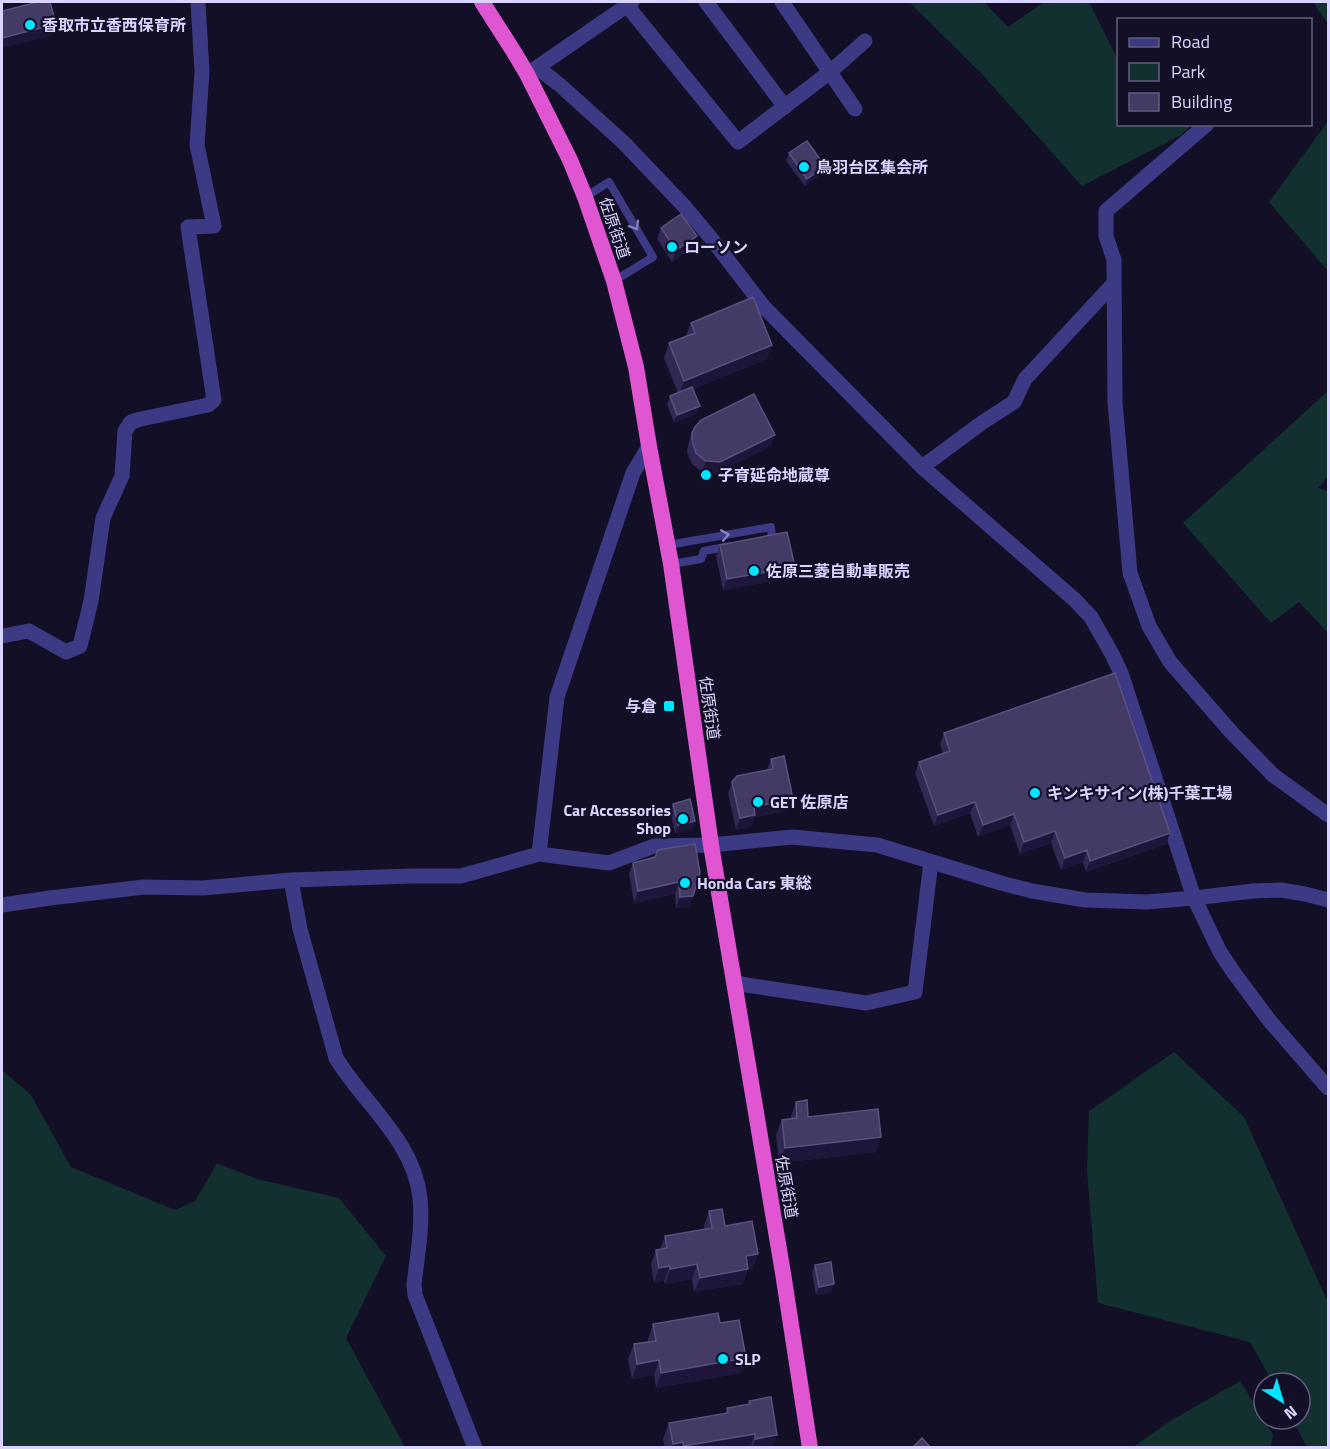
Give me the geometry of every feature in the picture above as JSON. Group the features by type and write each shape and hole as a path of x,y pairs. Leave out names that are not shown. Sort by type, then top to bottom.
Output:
{"highway":[{"name":"佐原街道","path":"482,2 514,52 532,71 570,160 614,281 636,367 668,545 711,845 810,1448"}],"street":[{"path":"2,636 29,631 66,652 80,646 91,601 103,518 122,476 125,431 131,422 141,418 208,405 213,400 188,227 214,226 197,146 202,72 198,2"},
{"path":"706,2 785,107"},
{"path":"782,2 855,109"},
{"path":"865,41 830,72 738,142 628,3 532,71 561,86 623,142 692,215 764,307 922,467 1075,600 1091,617 1121,673 1194,898 1220,952 1269,1020 1329,1088"},
{"path":"1205,126 1106,211 1106,236 1114,260 1115,402 1130,573 1149,626 1170,662 1233,735 1273,775 1329,815"},
{"path":"922,467 1014,402 1025,379 1114,283"},
{"path":"539,854 557,697 633,473 649,446"},
{"path":"2,905 144,888 203,888 291,880 460,876 539,854 609,863 654,846 711,845 792,837 877,845 1011,886 1084,900 1136,902 1281,890 1329,900"},
{"path":"734,982 746,986 866,1003 915,992 932,862"},
{"path":"291,880 300,929 336,1058 394,1135 411,1163 420,1197 421,1215 414,1285 416,1295 475,1448"}],"lane":[{"path":"585,197 609,182 653,257 614,281"},
{"path":"668,545 771,527 772,539 761,541"},
{"path":"671,564 701,559 704,551 738,545"}],"green space":[{"path":"909,2 984,2 1008,27 1044,2 1089,2 1117,58 1117,126 1191,126 1181,135 1082,186 980,72"},
{"path":"1313,2 1328,2 1328,24"},
{"path":"1328,121 1328,271 1269,202"},
{"path":"1328,391 1328,476 1318,488 1328,491 1328,633 1299,602 1271,623 1183,523"},
{"path":"1174,1052 1244,1117 1327,1300 1328,1447 1307,1447 1298,1431 1312,1431 1312,1371 1266,1371 1250,1342 1098,1303 1087,1171 1089,1111"},
{"path":"2,1070 31,1095 71,1167 175,1210 195,1201 217,1163 257,1179 339,1198 386,1256 346,1338 405,1447 2,1447"},
{"path":"1240,1381 1252,1400 1252,1431 1271,1431 1273,1434 1271,1447 1133,1447 1170,1421"}],"building":[{"path":"33,2 50,2 56,24 2,38 2,11"},
{"name":"鳥羽台区集会所","path":"807,141 825,166 807,179 789,153"},
{"path":"681,214 697,236 676,250 661,228"},
{"path":"753,297 772,345 684,381 669,343 695,333 691,323"},
{"path":"692,387 700,406 677,415 670,396"},
{"path":"754,394 775,435 720,462 706,461 696,453 692,433 701,420"},
{"name":"佐原三菱自動車販売","path":"787,532 795,567 727,579 720,545"},
{"name":"キンキサイン(株)千葉工場","path":"1115,673 1170,833 1090,861 1087,850 1065,858 1055,831 1024,842 1014,814 983,825 975,802 938,815 919,762 950,751 944,733"},
{"name":"GET 佐原店","path":"784,756 793,799 754,807 755,815 740,818 732,782 737,776 773,769 771,759"},
{"path":"690,799 695,821 678,825 673,804"},
{"path":"695,844 700,873 693,896 680,897 679,882 638,891 633,863 655,857 658,850"},
{"path":"807,1100 808,1117 878,1109 881,1137 785,1148 782,1120 797,1118 796,1102"},
{"path":"722,1209 725,1226 752,1221 758,1254 746,1256 748,1269 700,1278 697,1264 670,1269 670,1266 659,1268 656,1250 667,1248 665,1236 712,1228 709,1211"},
{"path":"831,1262 834,1284 819,1287 815,1265"},
{"path":"718,1313 720,1323 739,1320 746,1358 661,1373 659,1360 637,1364 634,1344 656,1341 653,1324"},
{"path":"771,1397 777,1435 755,1439 755,1434 684,1446 683,1442 673,1444 669,1423 728,1413 727,1408"},
{"path":"922,1438 931,1448 912,1448"}],"place":[{"name":"香取市立香西保育所","path":"30,25"},
{"name":"鳥羽台区集会所","path":"804,167"},
{"name":"ローソン","path":"672,247"},
{"name":"子育延命地蔵尊","path":"706,475"},
{"name":"佐原三菱自動車販売","path":"754,571"},
{"name":"与倉","path":"669,706"},
{"name":"キンキサイン(株)千葉工場","path":"1035,793"},
{"name":"GET 佐原店","path":"758,802"},
{"name":"Car Accessories Shop","path":"683,819"},
{"name":"Honda Cars 東総","path":"685,883"},
{"name":"SLP","path":"723,1359"}]}
